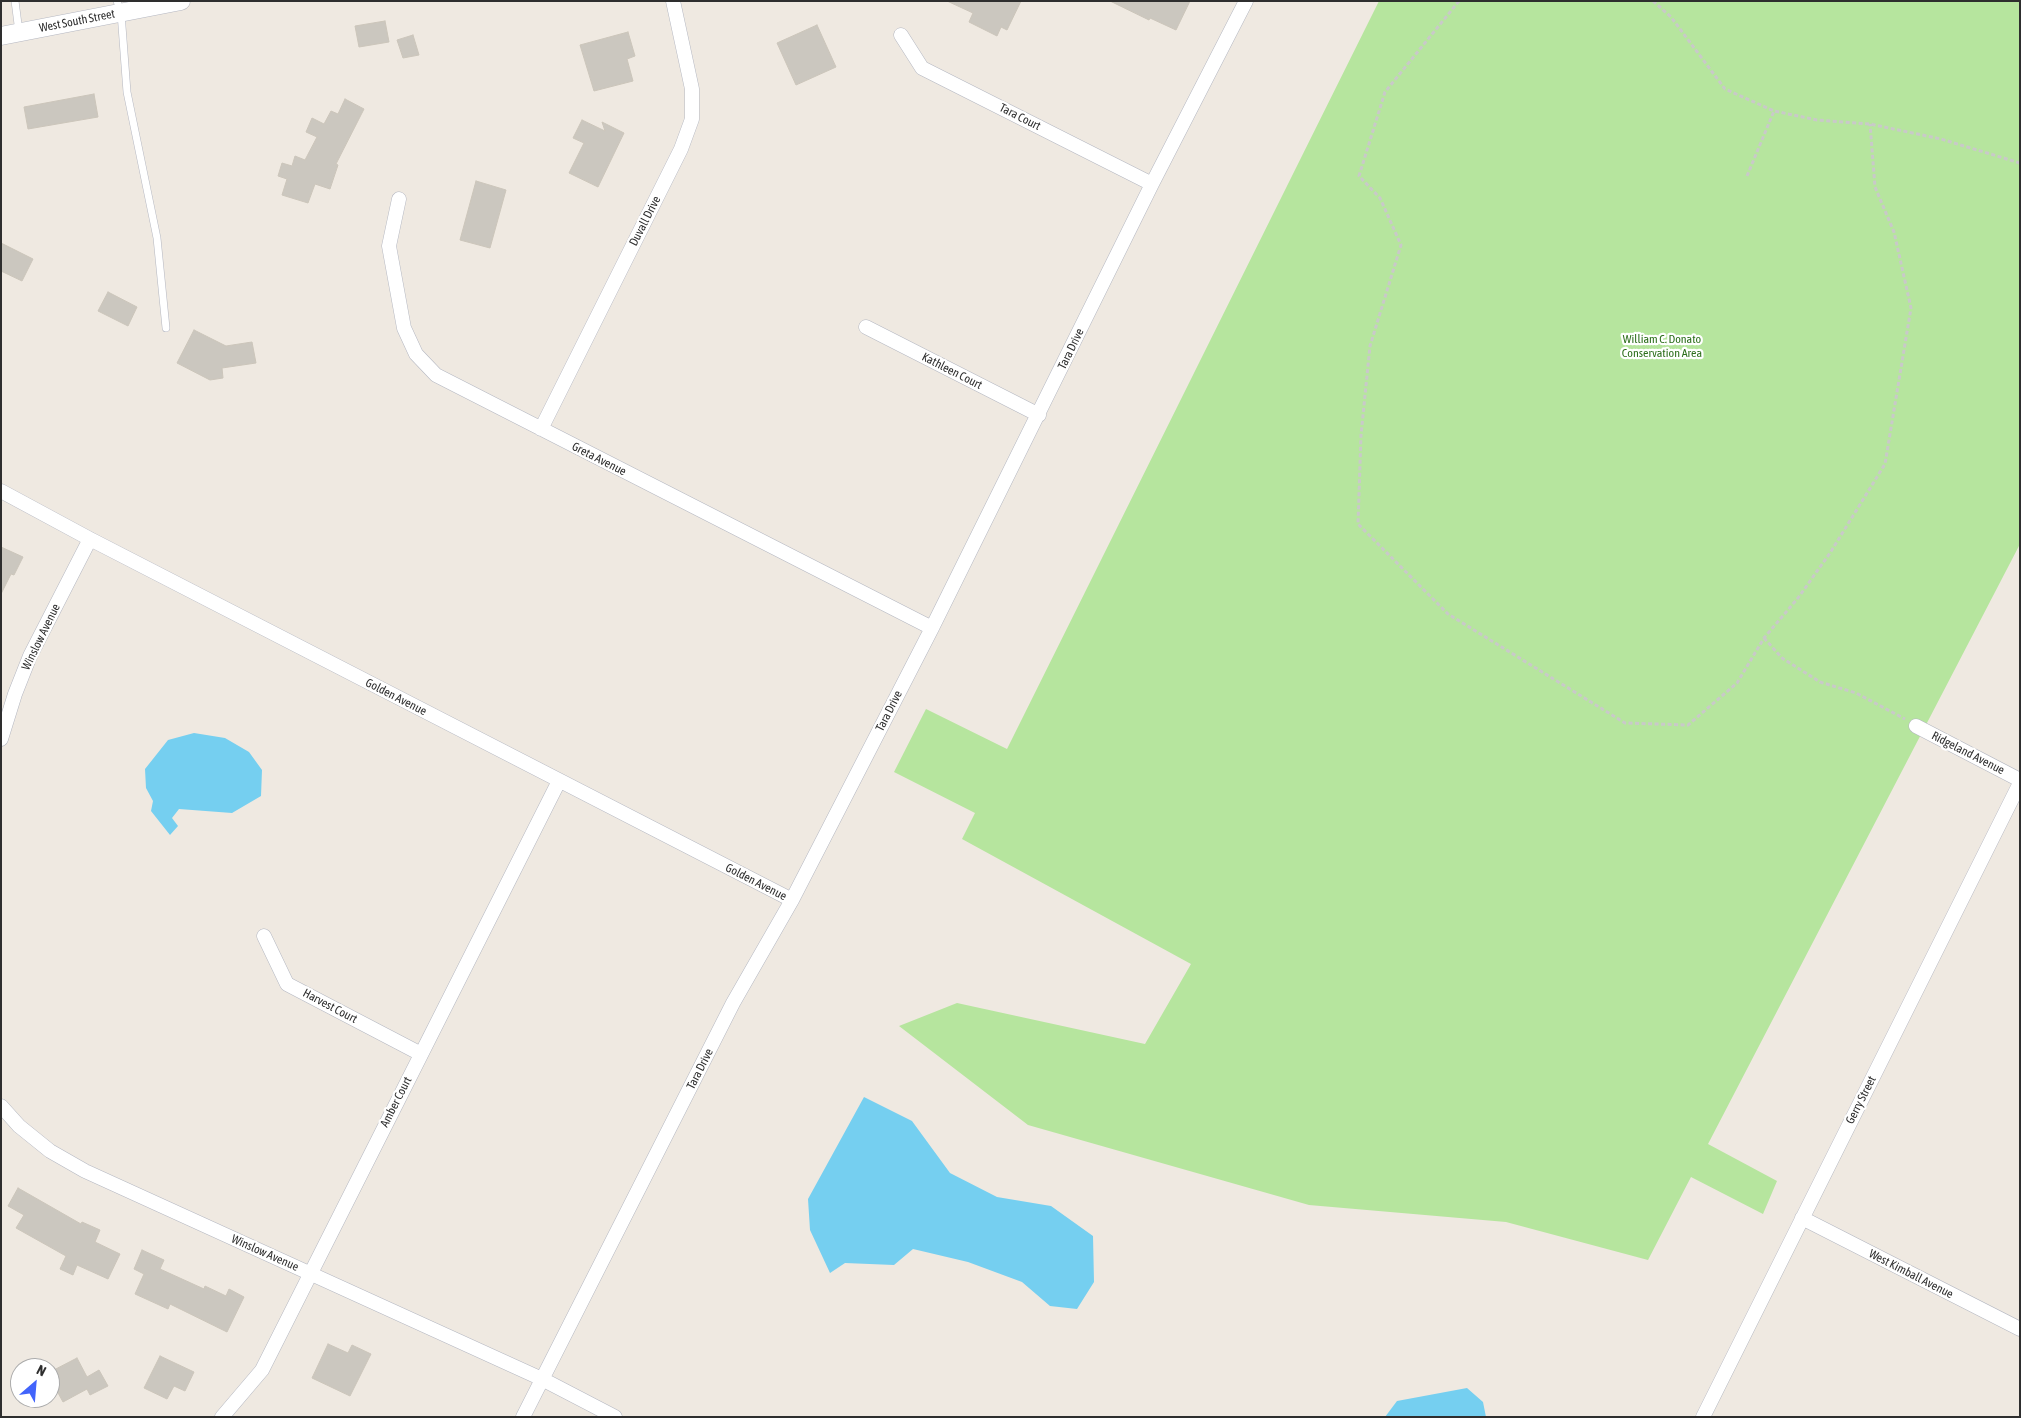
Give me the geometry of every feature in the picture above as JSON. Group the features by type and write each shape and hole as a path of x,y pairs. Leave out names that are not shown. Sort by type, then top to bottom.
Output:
{"street":[{"name":"West South Street","path":"1,36 119,7 181,1"},
{"name":"Duvall Drive","path":"541,429 681,149 692,119 692,89 674,1"},
{"name":"Tara Drive","path":"523,1417 733,1003 792,900 932,628 1152,184 1246,1"},
{"name":"Tara Court","path":"901,35 922,68 1152,184"},
{"name":"Greta Avenue","path":"399,198 389,246 404,328 416,354 436,375 932,628"},
{"name":"Kathleen Court","path":"866,327 1039,415"},
{"name":"Golden Avenue","path":"1,491 90,539 792,900"},
{"name":"Winslow Avenue","path":"1,739 15,694 30,656 90,539"},
{"name":"Ridgeland Avenue","path":"1916,726 2020,781"},
{"name":"Amber Court","path":"222,1417 262,1370 559,781"},
{"name":"Gerry Street","path":"1703,1417 2020,781"},
{"name":"Harvest Court","path":"264,936 287,984 420,1054"},
{"name":"Winslow Avenue","path":"1,1106 18,1126 50,1151 85,1171 542,1379"},
{"name":"West Kimball Avenue","path":"1802,1218 2020,1329"},
{"path":"542,1379 615,1417"}],"lane":[{"path":"15,1 19,32"},
{"path":"119,7 127,92 157,238 166,328"}],"path":[{"path":"1459,1 1385,92 1359,176 1380,198 1401,245 1370,346 1361,435 1358,524 1448,614 1624,723 1688,725 1737,683 1764,638 1798,598 1830,553 1885,464 1911,308 1894,232 1875,187 1870,124"},
{"path":"1653,1 1671,17 1725,88 1774,110 1817,120 1870,124 1941,140 2020,163"},
{"path":"1747,176 1774,110"},
{"path":"1764,638 1782,658 1820,682 1856,692 1898,714 1916,726"}],"green space":[{"name":"William C. Donato Conservation Area","path":"1379,1 2020,1 2020,544 1708,1144 1777,1181 1763,1214 1691,1177 1648,1260 1506,1222 1309,1205 1028,1125 899,1026 957,1003 1145,1044 1191,964 962,839 975,813 894,772 926,709 1007,749"}],"water":[{"path":"194,733 225,738 249,752 262,770 261,796 232,813 179,809 172,818 178,826 170,835 151,811 153,801 146,788 145,769 168,740"},
{"path":"864,1097 912,1121 950,1173 997,1197 1051,1206 1093,1236 1094,1282 1077,1309 1050,1306 1022,1282 968,1262 913,1249 894,1265 845,1263 830,1273 810,1230 808,1199"},
{"path":"1467,1388 1483,1402 1486,1417 1385,1417 1397,1401"}],"building":[{"path":"947,1 1021,1 1007,30 1001,27 997,36 969,22 973,13"},
{"path":"1110,1 1190,1 1176,30 1150,18 1149,20"},
{"path":"385,21 389,42 359,47 355,26"},
{"path":"817,25 836,67 796,85 777,43"},
{"path":"628,32 635,56 627,59 633,81 594,91 580,45"},
{"path":"413,35 419,55 403,58 397,40"},
{"path":"94,94 98,117 28,129 24,107"},
{"path":"345,99 364,109 336,164 338,165 330,189 315,184 308,203 282,195 287,179 278,176 282,163 292,166 295,156 305,160 317,137 306,132 312,118 324,124 331,111 338,114"},
{"path":"582,120 605,131 602,122 624,133 598,187 569,173 584,143 573,138"},
{"path":"476,181 506,190 490,248 460,240"},
{"path":"1,243 33,259 22,281 1,271"},
{"path":"108,292 137,307 128,326 98,311"},
{"path":"194,330 226,346 252,342 256,363 222,368 223,378 210,380 177,363"},
{"path":"1,547 23,557 14,575 11,574 1,594"},
{"path":"18,1188 81,1224 82,1222 100,1230 95,1242 120,1254 108,1279 77,1265 73,1275 60,1269 66,1256 16,1228 24,1215 8,1206"},
{"path":"142,1250 164,1260 160,1269 204,1289 205,1286 226,1296 229,1289 244,1297 227,1332 170,1304 168,1309 135,1294 144,1274 134,1269"},
{"path":"328,1344 348,1353 352,1345 371,1354 350,1396 312,1378"},
{"path":"160,1356 194,1372 185,1391 174,1386 167,1399 144,1388"},
{"path":"77,1358 87,1377 99,1370 108,1386 90,1395 87,1389 63,1402 60,1396 60,1367"}]}
